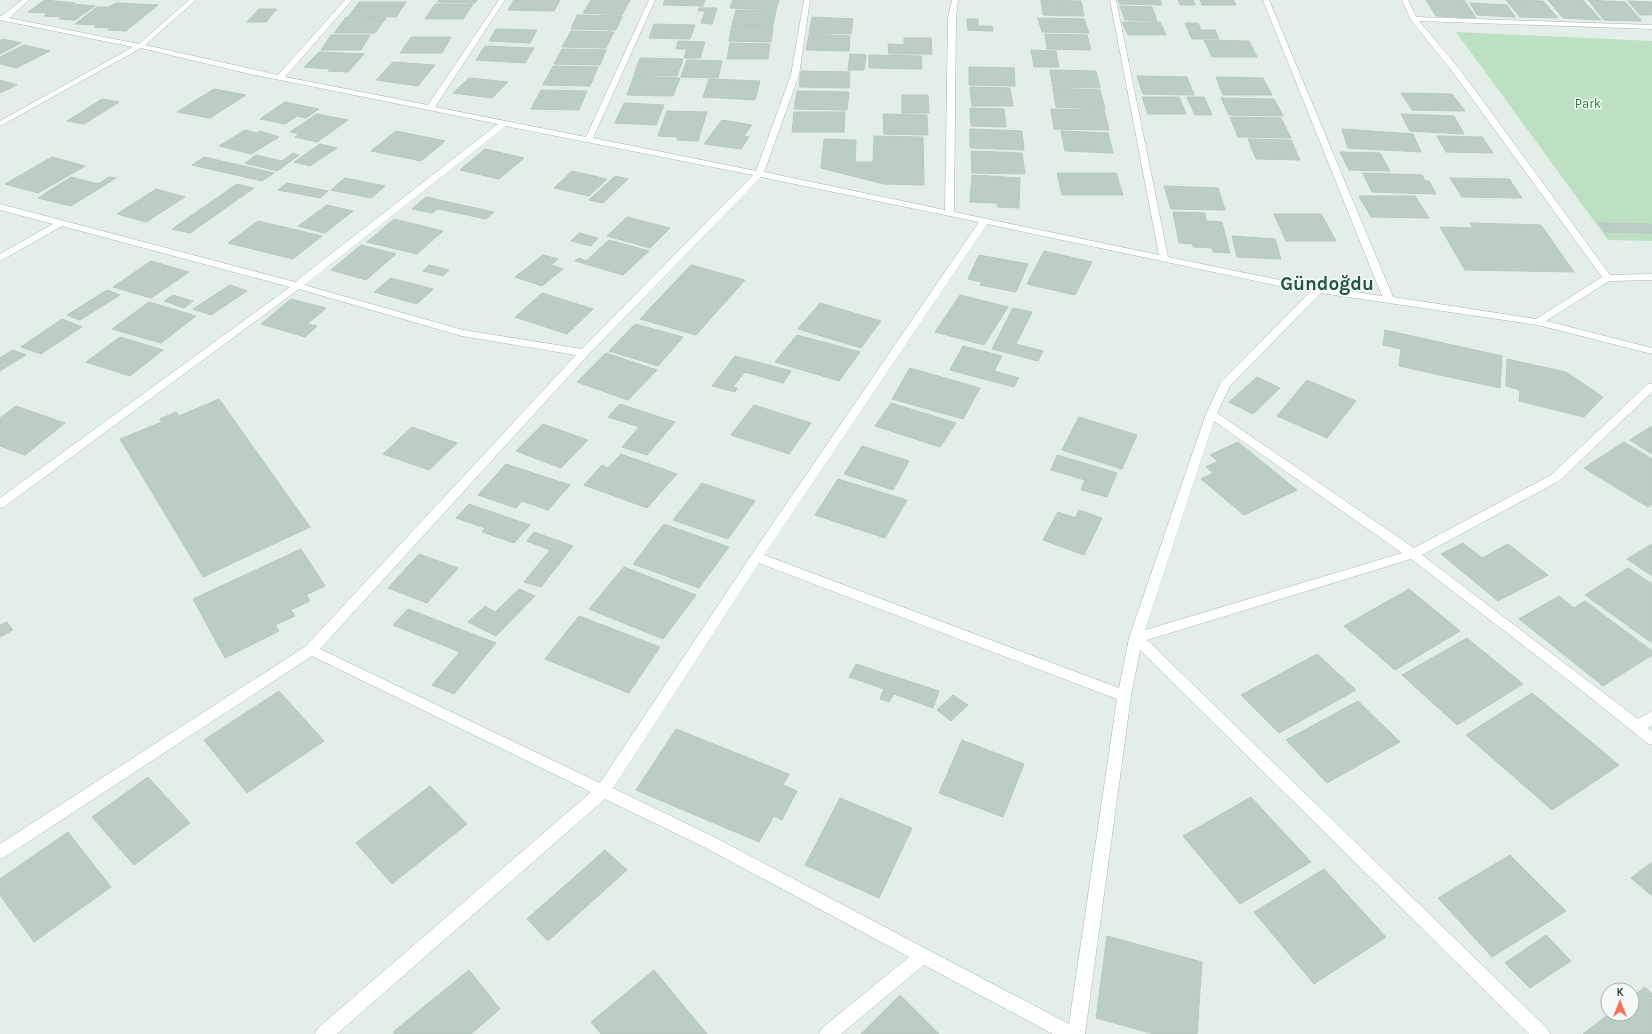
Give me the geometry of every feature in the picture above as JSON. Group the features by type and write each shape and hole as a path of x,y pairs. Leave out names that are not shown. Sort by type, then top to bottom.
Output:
{"street":[{"path":"1,18 26,0"},
{"path":"0,124 140,46 193,0"},
{"path":"280,78 349,0"},
{"path":"430,109 502,0"},
{"path":"589,140 652,0"},
{"path":"0,852 311,650 584,353 759,174 795,75 807,0"},
{"path":"949,214 952,18 955,0"},
{"path":"1114,0 1164,258"},
{"path":"1266,0 1389,300"},
{"path":"1405,0 1413,19 1458,73 1607,278"},
{"path":"1,18 140,46 280,78 759,174 1289,285 1538,322 1652,351"},
{"path":"1413,19 1652,27"},
{"path":"0,504 297,286 504,123"},
{"path":"0,207 297,286 462,333 584,353"},
{"path":"324,1034 603,791 756,557 984,221"},
{"path":"0,258 61,223"},
{"path":"1538,322 1607,278 1652,277"},
{"path":"1076,1034 1124,696 1136,638 1211,414 1224,384 1319,289"},
{"path":"1136,638 1413,554 1555,478 1652,386"},
{"path":"1211,414 1413,554 1590,688 1652,739"},
{"path":"756,557 1124,696"},
{"path":"1136,638 1541,1034"},
{"path":"311,650 709,842 1070,1034"},
{"path":"1638,727 1652,717"},
{"path":"828,1034 924,956"}],"green space":[{"name":"Park","path":"1456,32 1652,41 1652,241 1608,240"}],"building":[{"path":"45,0 95,6 75,20 59,19 62,17 44,16 47,13 28,12"},
{"path":"439,0 477,0 475,3 437,2"},
{"path":"514,0 560,0 554,11 508,10"},
{"path":"591,0 630,0 622,15 583,13"},
{"path":"665,0 705,0 703,6 663,5"},
{"path":"733,0 779,0 776,10 730,8"},
{"path":"1041,0 1081,1 1084,16 1043,15"},
{"path":"1118,0 1160,0 1162,5 1120,4"},
{"path":"1178,0 1193,0 1195,5 1180,5"},
{"path":"1200,0 1233,0 1236,5 1202,5"},
{"path":"1426,0 1464,0 1476,18 1436,16"},
{"path":"1506,0 1543,1 1558,18 1520,17"},
{"path":"1548,0 1583,0 1601,20 1563,18"},
{"path":"1588,0 1625,2 1642,21 1604,20"},
{"path":"1628,1 1652,2 1652,15 1640,15"},
{"path":"359,2 406,2 396,17 349,16"},
{"path":"116,3 158,5 126,31 108,30 111,28 94,27 97,25 75,24 97,7 109,7"},
{"path":"1470,3 1507,5 1515,17 1477,15"},
{"path":"435,4 473,4 463,19 425,19"},
{"path":"1120,6 1152,7 1157,21 1125,20"},
{"path":"699,8 717,8 712,24 701,23 705,11 698,11"},
{"path":"259,9 277,9 266,22 247,22"},
{"path":"736,10 776,11 773,25 732,24"},
{"path":"577,15 622,16 616,30 571,29"},
{"path":"346,17 386,18 375,33 334,33"},
{"path":"812,17 853,19 851,34 809,33"},
{"path":"1038,18 1084,19 1089,33 1042,32"},
{"path":"967,19 978,19 978,26 992,26 993,31 968,30"},
{"path":"1122,22 1160,22 1166,35 1128,35"},
{"path":"1185,23 1198,23 1201,30 1215,30 1219,39 1192,39"},
{"path":"654,24 695,25 690,39 649,38"},
{"path":"732,25 773,26 771,42 729,41"},
{"path":"496,29 537,30 530,43 489,41"},
{"path":"571,31 614,32 606,48 562,47"},
{"path":"809,34 850,36 849,51 806,50"},
{"path":"1045,34 1087,35 1091,50 1047,49"},
{"path":"331,35 370,35 361,50 321,50"},
{"path":"411,37 451,37 442,53 400,53"},
{"path":"904,38 931,38 932,54 889,54 888,44 904,45"},
{"path":"3,39 21,43 0,54 0,41"},
{"path":"1204,40 1249,41 1257,57 1212,57"},
{"path":"678,41 705,42 700,58 684,58 687,49 676,49"},
{"path":"730,43 770,44 768,59 727,59"},
{"path":"24,45 50,51 16,68 0,64 0,57"},
{"path":"485,46 534,48 525,63 476,60"},
{"path":"562,49 606,50 600,65 554,64"},
{"path":"1031,50 1056,51 1059,67 1034,67"},
{"path":"319,52 364,54 348,72 328,71 330,69 304,67"},
{"path":"850,54 866,55 864,70 848,70"},
{"path":"869,55 921,56 922,69 869,68"},
{"path":"640,58 683,59 677,76 634,75"},
{"path":"687,60 722,61 718,78 681,77"},
{"path":"393,62 435,65 418,86 376,80"},
{"path":"553,66 598,67 590,86 543,85"},
{"path":"969,67 1014,68 1015,86 969,85"},
{"path":"1050,70 1096,71 1100,88 1053,87"},
{"path":"801,71 850,72 849,88 799,87"},
{"path":"634,76 680,78 673,96 627,95"},
{"path":"1137,76 1187,77 1194,95 1143,94"},
{"path":"1216,77 1263,78 1272,95 1223,95"},
{"path":"469,78 508,82 492,98 453,93"},
{"path":"709,79 760,81 755,100 703,97"},
{"path":"0,80 17,85 0,93"},
{"path":"970,87 1010,88 1013,106 972,106"},
{"path":"1053,88 1100,90 1105,109 1056,107"},
{"path":"214,89 246,95 210,118 177,112"},
{"path":"541,90 587,91 579,110 531,109"},
{"path":"797,91 849,92 847,110 794,109"},
{"path":"1401,93 1452,94 1465,111 1412,110"},
{"path":"902,95 928,95 929,113 902,113"},
{"path":"1142,97 1179,97 1186,114 1148,114"},
{"path":"1187,97 1204,97 1212,115 1195,115"},
{"path":"1221,98 1274,99 1283,116 1229,115"},
{"path":"102,99 119,102 84,124 67,121"},
{"path":"285,102 319,109 306,118 297,116 285,124 260,119"},
{"path":"624,103 664,105 656,125 615,123"},
{"path":"970,108 1004,109 1006,127 971,126"},
{"path":"1051,109 1104,110 1109,130 1054,129"},
{"path":"667,111 707,112 698,141 677,140 678,137 658,136"},
{"path":"794,112 845,112 844,132 792,132"},
{"path":"317,114 348,120 317,142 295,137 299,134 290,132"},
{"path":"883,114 927,115 928,135 884,134"},
{"path":"1401,114 1454,116 1464,134 1410,131"},
{"path":"1230,117 1281,118 1291,138 1238,137"},
{"path":"722,120 752,125 744,136 749,137 741,149 704,144"},
{"path":"970,129 1022,131 1024,150 970,148"},
{"path":"1342,129 1413,134 1421,152 1348,148"},
{"path":"245,130 257,133 260,131 279,137 251,154 219,146"},
{"path":"396,131 445,141 421,161 371,151"},
{"path":"1061,131 1108,133 1113,153 1065,151"},
{"path":"874,136 923,137 924,185 884,184 821,168 824,139 856,140 855,162 873,162"},
{"path":"1437,136 1482,137 1493,153 1446,152"},
{"path":"1248,139 1291,140 1300,160 1256,159"},
{"path":"320,144 337,148 310,166 294,162"},
{"path":"485,149 524,158 499,179 460,170"},
{"path":"971,151 1022,153 1025,174 972,173"},
{"path":"1340,152 1380,153 1390,171 1349,170"},
{"path":"293,153 299,155 277,171 245,163 256,155 282,161"},
{"path":"52,157 85,166 38,193 5,184"},
{"path":"204,157 274,173 262,181 192,165"},
{"path":"572,171 607,179 589,196 554,188"},
{"path":"1057,173 1116,173 1123,195 1062,195"},
{"path":"1363,173 1422,175 1425,181 1429,181 1436,194 1372,192"},
{"path":"972,175 1020,178 1019,208 998,207 997,203 970,202"},
{"path":"615,176 628,179 603,203 589,200"},
{"path":"71,177 98,184 109,177 116,178 71,206 38,198"},
{"path":"345,178 385,186 371,198 331,190"},
{"path":"1450,178 1509,179 1522,198 1462,197"},
{"path":"287,183 328,191 320,198 278,190"},
{"path":"237,184 254,188 190,233 172,229"},
{"path":"1164,186 1218,188 1225,210 1171,209"},
{"path":"156,189 185,197 146,222 117,214"},
{"path":"1359,196 1415,196 1429,218 1371,217"},
{"path":"426,197 494,212 486,219 438,209 432,213 412,209"},
{"path":"327,205 353,211 325,233 298,226"},
{"path":"1173,212 1205,213 1206,221 1222,222 1230,253 1213,252 1212,248 1193,247 1193,244 1179,243"},
{"path":"1274,214 1321,214 1336,241 1286,241"},
{"path":"627,217 670,228 650,248 607,236"},
{"path":"394,219 443,231 417,254 367,242"},
{"path":"258,221 322,236 293,259 228,243"},
{"path":"1470,223 1541,225 1574,272 1465,270 1440,227 1473,228"},
{"path":"1599,223 1651,224 1652,233 1606,232"},
{"path":"579,233 598,238 591,246 571,241"},
{"path":"1232,236 1275,239 1281,259 1237,257"},
{"path":"609,240 649,251 623,275 575,261 579,258 586,261"},
{"path":"361,245 396,254 366,280 331,270"},
{"path":"1044,251 1092,262 1075,295 1027,284"},
{"path":"543,255 558,259 551,265 563,269 542,286 515,277"},
{"path":"979,255 1028,264 1016,292 980,285 982,282 968,279"},
{"path":"151,261 189,272 151,298 113,287"},
{"path":"429,265 449,270 443,276 423,271"},
{"path":"691,265 745,280 696,335 640,319"},
{"path":"391,278 433,289 417,304 374,292"},
{"path":"230,285 247,291 211,315 193,309"},
{"path":"107,290 120,295 80,320 67,315"},
{"path":"542,293 593,309 567,334 515,317"},
{"path":"173,295 193,301 184,308 164,301"},
{"path":"960,295 1008,307 984,345 935,332"},
{"path":"291,299 326,308 307,324 317,326 305,337 261,324"},
{"path":"149,302 196,316 161,343 112,329"},
{"path":"820,303 881,321 861,348 798,329"},
{"path":"1013,308 1032,312 1016,344 1043,351 1038,361 992,349"},
{"path":"62,319 82,327 41,354 21,347"},
{"path":"635,324 683,337 658,366 609,351"},
{"path":"1385,330 1502,356 1500,388 1399,366 1401,349 1383,345"},
{"path":"797,335 860,352 839,381 775,362"},
{"path":"120,337 163,350 130,376 86,362"},
{"path":"963,346 1002,356 994,371 1019,378 1014,387 950,370"},
{"path":"13,350 26,355 0,371 0,358"},
{"path":"606,353 657,370 628,400 577,382"},
{"path":"735,356 791,371 783,383 745,372 733,387 737,388 735,392 712,386"},
{"path":"1507,359 1566,372 1603,397 1584,417 1519,401 1520,390 1506,386"},
{"path":"910,368 980,388 963,419 892,399"},
{"path":"1257,377 1280,388 1253,414 1229,402"},
{"path":"1307,380 1356,401 1327,438 1277,416"},
{"path":"219,399 310,527 203,577 120,439 162,422 160,419 176,412 179,416"},
{"path":"891,403 956,423 940,447 875,426"},
{"path":"620,404 675,422 647,455 622,447 639,427 608,417"},
{"path":"754,405 811,423 789,454 731,435"},
{"path":"16,406 65,423 25,455 0,446 0,418"},
{"path":"1079,417 1137,435 1122,469 1062,450"},
{"path":"543,424 588,440 561,468 516,451"},
{"path":"1652,426 1652,454 1630,440"},
{"path":"412,427 457,443 429,470 383,454"},
{"path":"1238,442 1297,490 1244,515 1201,479 1213,473 1206,467 1218,461 1210,455"},
{"path":"1624,442 1652,459 1652,504 1648,507 1584,468"},
{"path":"862,446 909,461 893,490 844,474"},
{"path":"621,454 677,474 647,508 584,485 602,465 608,468"},
{"path":"1057,455 1117,473 1107,497 1081,490 1085,480 1051,470"},
{"path":"506,464 570,485 548,510 522,501 516,508 478,495"},
{"path":"838,479 907,500 885,538 815,515"},
{"path":"702,483 755,501 728,539 673,520"},
{"path":"469,504 530,525 514,543 482,532 485,528 456,518"},
{"path":"1079,510 1102,518 1084,555 1043,540 1058,512 1075,518"},
{"path":"664,524 729,547 699,588 633,564"},
{"path":"534,532 573,546 541,587 524,582 550,550 527,541"},
{"path":"1463,543 1482,558 1508,544 1548,575 1498,601 1441,554"},
{"path":"1652,544 1652,576 1627,559"},
{"path":"301,549 325,586 306,595 310,601 291,610 295,616 275,625 279,631 225,658 193,599"},
{"path":"419,554 458,568 427,603 388,588"},
{"path":"624,567 696,595 663,639 589,609"},
{"path":"1628,568 1652,584 1652,643 1585,595"},
{"path":"519,589 535,596 496,636 468,622 485,606 495,612"},
{"path":"1409,589 1460,631 1395,670 1344,626"},
{"path":"1559,596 1574,608 1585,601 1652,651 1652,655 1603,686 1519,619"},
{"path":"408,609 496,643 454,694 432,685 460,652 393,625"},
{"path":"579,616 660,647 629,693 545,659"},
{"path":"7,622 13,630 0,637 0,625"},
{"path":"1467,638 1523,684 1457,725 1402,675"},
{"path":"1317,654 1356,690 1279,733 1241,695"},
{"path":"856,664 939,691 933,708 894,694 889,702 880,699 884,689 849,677"},
{"path":"279,691 324,741 247,793 204,740"},
{"path":"1532,693 1619,765 1552,810 1466,735"},
{"path":"953,695 968,705 951,721 937,710"},
{"path":"1358,701 1400,742 1327,783 1286,740"},
{"path":"676,729 789,774 783,785 797,791 782,820 774,816 759,842 636,790"},
{"path":"962,740 1024,764 1003,817 939,793"},
{"path":"148,777 190,823 134,865 92,817"},
{"path":"430,786 467,824 392,884 356,843"},
{"path":"1251,797 1311,862 1240,904 1183,836"},
{"path":"840,798 912,828 879,898 805,865"},
{"path":"68,832 111,887 34,942 0,895 0,879"},
{"path":"605,850 627,870 548,941 527,919"},
{"path":"1510,855 1566,911 1492,957 1438,898"},
{"path":"1652,862 1652,896 1631,878"},
{"path":"1324,869 1386,937 1314,984 1254,912"},
{"path":"1546,935 1571,961 1530,988 1505,963"},
{"path":"1107,936 1202,962 1197,1034 1154,1034 1096,1018"},
{"path":"469,970 500,1009 471,1034 395,1034 393,1032"},
{"path":"654,970 707,1034 601,1034 591,1022"},
{"path":"1645,987 1652,994 1652,1034 1583,1034 1600,1021 1640,1022 1640,991"},
{"path":"900,995 939,1034 861,1034"}],"district":[{"name":"Gündoğdu","path":"1327,283"}]}
